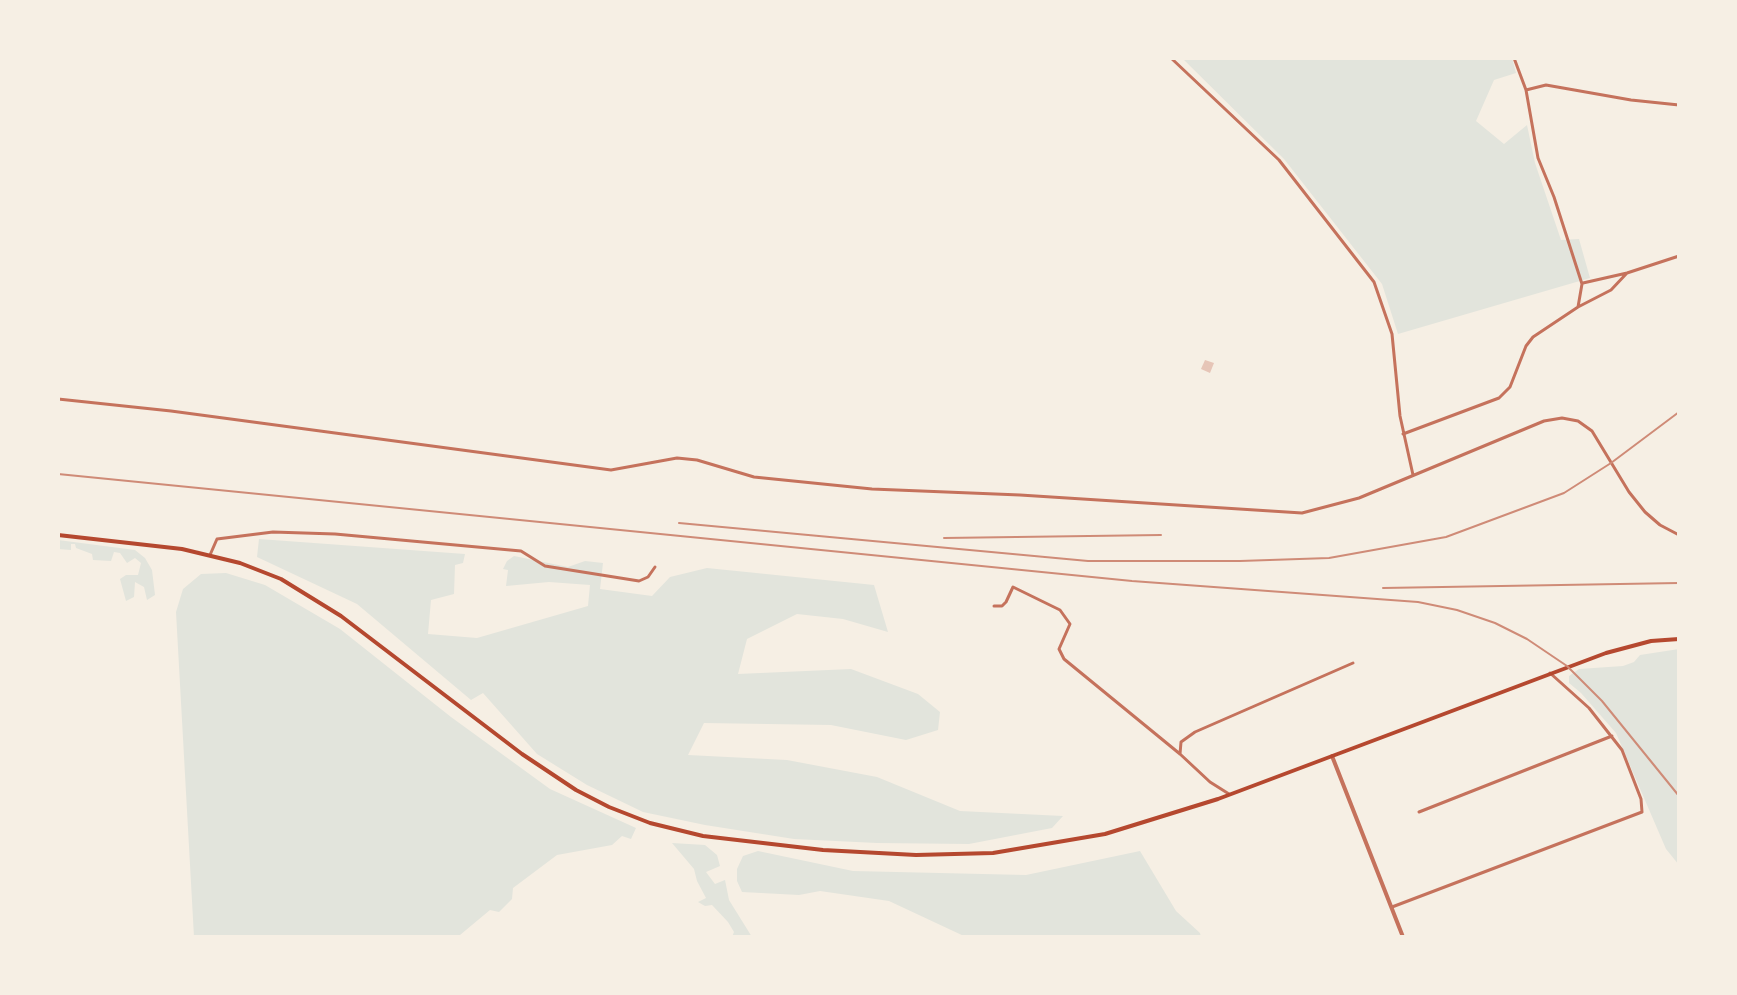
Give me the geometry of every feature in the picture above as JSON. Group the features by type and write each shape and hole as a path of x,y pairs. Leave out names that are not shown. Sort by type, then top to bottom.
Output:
{"main road":[{"path":"58,535 159,545 240,563 281,579 312,596 549,773 598,801 650,823 703,836 776,846 953,855 1063,843 1116,831 1179,813 1631,645 1679,639"}],"street":[{"path":"1171,58 1279,160 1374,282 1392,334 1403,434 1413,475"},
{"path":"1514,58 1526,90 1538,158 1582,284 1578,307"},
{"path":"1526,90 1546,85 1679,105"},
{"path":"1582,284 1679,256"},
{"path":"1403,434 1499,398 1510,387 1526,346 1533,337 1578,307 1611,290 1627,273"},
{"path":"58,399 171,411 611,470 677,458 697,460 754,477 872,489 1302,513 1359,498 1544,421 1562,418 1578,421 1592,431 1629,492 1645,512 1679,535"},
{"path":"210,556 217,539 273,532 335,534 521,551 545,566 639,581 648,577 655,567"},
{"path":"994,606 1002,606 1013,587 1060,610 1070,624 1059,649 1064,659 1210,782 1229,794"},
{"path":"1180,754 1181,742 1195,732 1353,663"},
{"path":"1392,907 1642,812 1641,799 1622,750 1589,708 1550,673"},
{"path":"1419,812 1612,736"},
{"path":"1332,756 1403,937"}],"shaded area":[{"path":"1182,58 1512,58 1516,73 1494,80 1476,121 1504,144 1527,125 1535,163 1561,240 1579,239 1590,278 1398,334 1382,284 1284,159"},
{"path":"259,539 465,554 463,563 455,565 454,594 431,600 428,634 477,638 588,606 590,585 549,582 506,586 508,570 503,569 514,556 568,567 585,561 603,563 600,589 652,596 670,577 707,568 874,585 888,632 843,619 797,614 747,639 738,674 851,669 918,694 940,712 938,730 906,740 831,725 704,723 688,755 787,760 877,777 960,811 1063,816 1052,828 969,844 794,839 643,812 587,785 537,754 483,693 471,700 357,604 257,557"},
{"path":"58,540 135,550 145,558 152,570 155,595 147,600 144,587 135,582 134,597 126,601 120,579 126,575 138,575 141,563 135,558 127,563 120,553 114,552 111,561 93,560 92,554 76,548 75,544 71,544 71,550 58,549"},
{"path":"226,573 265,585 340,629 451,717 550,789 636,828 631,839 622,836 612,845 557,855 513,888 512,899 499,912 490,910 460,935 194,937 176,612 183,589 201,574"},
{"path":"1679,649 1679,865 1666,849 1616,733 1569,683 1569,676 1579,669 1623,666 1634,662 1640,655"},
{"path":"672,843 705,845 717,855 720,866 706,872 715,884 725,880 729,900 752,937 732,937 734,932 728,922 712,905 705,906 698,902 706,898 694,869"},
{"path":"758,851 853,871 1026,875 1140,851 1176,911 1201,937 966,937 889,901 820,891 799,895 742,892 737,881 737,869 743,856"}],"building":[{"path":"1205,360 1214,363 1210,373 1201,369"}],"railway":[{"path":"679,523 1088,561 1329,558 1446,537 1564,493 1611,463 1679,412"},
{"path":"58,474 1132,581 1418,602 1457,610 1495,623 1527,639 1567,666 1602,701 1679,796"},
{"path":"944,538 1161,535"},
{"path":"1383,588 1679,583"}]}
